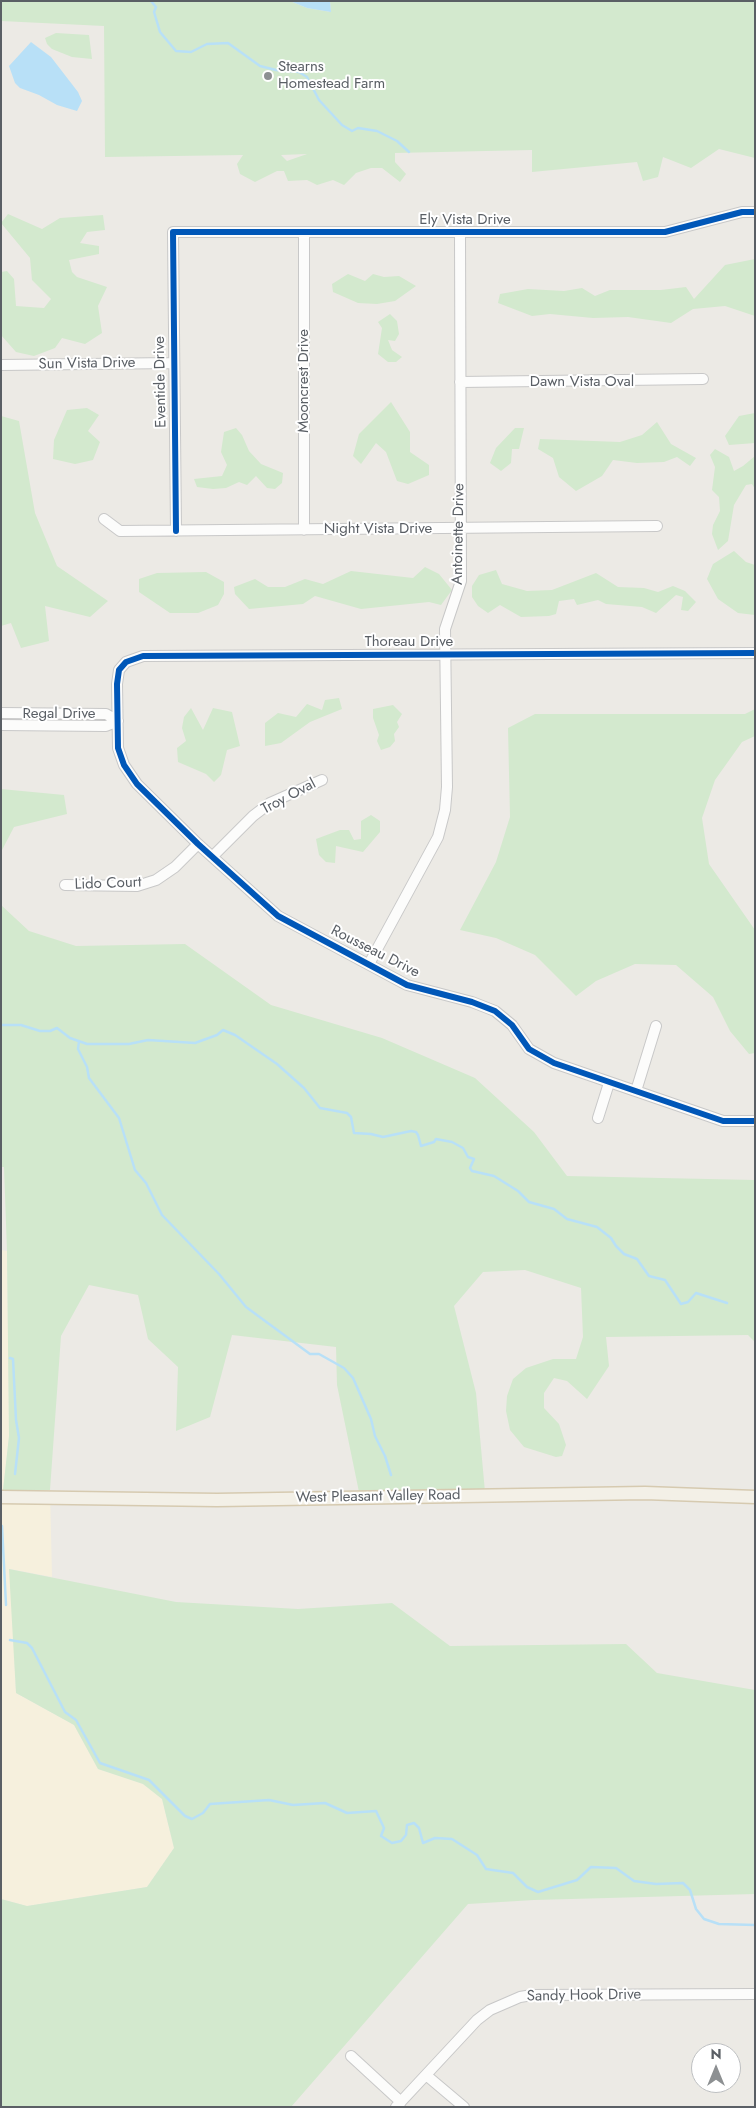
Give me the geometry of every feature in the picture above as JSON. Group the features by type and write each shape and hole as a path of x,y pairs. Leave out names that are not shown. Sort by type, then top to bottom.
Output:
{"main road":[{"name":"West Pleasant Valley Road","path":"1,1497 266,1499 635,1493 755,1496"}],"street":[{"name":"Ely Vista Drive","path":"173,232 665,232 742,212 755,212"},
{"name":"Eventide Drive","path":"173,232 176,531"},
{"name":"Mooncrest Drive","path":"304,232 304,530"},
{"name":"Antoinette Drive","path":"369,964 438,837 445,810 447,788 445,654 447,618 461,581 460,232"},
{"name":"Sun Vista Drive","path":"1,365 173,363"},
{"name":"Dawn Vista Oval","path":"460,382 703,379"},
{"name":"Night Vista Drive","path":"104,518 120,531 656,526"},
{"name":"Thoreau Drive","path":"118,720 117,684 120,670 126,662 137,657 755,653"},
{"name":"Regal Drive","path":"1,713 106,714 118,720"},
{"name":"Regal Drive","path":"1,725 106,726 118,720"},
{"name":"Rousseau Drive","path":"118,720 118,748 124,765 137,784 198,844 278,916 407,985 472,1002 495,1011 512,1025 529,1049 554,1063 609,1084 636,1091 724,1121 755,1121"},
{"name":"Troy Oval","path":"213,856 253,816 270,803 322,780"},
{"name":"Lido Court","path":"65,885 137,886 156,880 175,867 198,844"},
{"path":"636,1091 656,1026"},
{"path":"598,1118 609,1084"},
{"name":"Sandy Hook Drive","path":"398,2104 478,2020 490,2010 520,1997 541,1995 755,1994"},
{"path":"351,2056 398,2104"},
{"path":"426,2075 464,2107"}],"shaded area":[{"path":"1,1250 7,1251 9,1436 3,1490 50,1490 52,1577 10,1569 16,1693 74,1725 98,1769 143,1784 162,1799 174,1848 147,1887 27,1906 1,1899"}],"green space":[{"name":"Stearns Homestead Farm","path":"1,1 290,1 307,8 331,12 330,1 755,1 755,158 719,149 691,168 663,157 658,177 643,181 637,162 532,172 532,150 395,153 395,162 406,174 400,182 382,168 371,168 356,173 344,185 333,180 317,185 307,180 288,181 284,171 277,171 255,182 240,174 237,164 243,155 105,157 104,26 1,21","holes":["307,154 287,161 281,155"]},
{"path":"56,33 89,35 92,59 72,57 52,49 47,44 45,38"},
{"path":"8,214 42,229 60,218 103,215 105,230 87,232 80,243 99,246 99,254 69,260 72,272 77,277 107,287 98,306 102,333 85,344 62,338 55,348 34,356 16,352 1,335 1,272 7,271 14,279 16,306 44,308 51,299 32,280 30,258 1,223"},
{"path":"755,259 755,316 725,306 693,309 671,323 628,317 593,318 550,314 532,316 498,303 500,294 528,289 564,291 582,288 595,296 610,290 661,290 686,287 694,299 725,265"},
{"path":"348,274 365,281 373,274 384,277 399,276 416,286 395,301 377,304 358,303 333,292 332,284"},
{"path":"390,314 397,321 399,334 395,341 388,340 392,350 402,357 396,362 388,362 378,354 382,328 378,322"},
{"path":"391,402 410,432 410,452 429,465 429,475 408,484 397,481 386,452 376,443 361,464 353,456 359,434"},
{"path":"87,408 99,415 88,431 100,442 93,460 75,464 53,459 54,440 67,410"},
{"path":"755,413 755,443 729,445 725,436 739,416"},
{"path":"1,416 19,421 35,513 57,566 108,601 90,617 45,606 49,641 21,648 11,623 1,626"},
{"path":"657,422 671,444 696,458 690,466 677,457 664,462 637,463 613,460 602,476 576,491 559,477 553,458 538,449 540,439 620,442 642,435"},
{"path":"236,428 242,435 249,451 261,464 283,473 282,483 275,489 267,488 256,476 247,485 239,482 226,488 197,487 194,479 222,476 227,465 221,452 224,432"},
{"path":"515,428 524,428 519,449 512,449 511,463 501,471 490,463 496,448"},
{"path":"715,449 729,457 734,471 755,456 755,489 752,484 746,485 734,505 728,541 718,550 712,534 713,525 720,511 719,497 712,490 715,467 710,455"},
{"path":"734,551 746,562 755,565 755,615 738,613 718,599 707,579 713,564"},
{"path":"425,567 439,574 452,590 441,605 429,602 361,609 315,596 303,604 249,609 235,594 234,587 255,579 268,587 285,587 305,579 323,584 351,571 413,578"},
{"path":"496,570 502,584 527,591 552,590 596,573 618,587 644,588 658,592 673,586 685,591 696,602 688,611 681,610 683,597 676,595 656,613 642,607 606,604 598,600 577,605 574,599 559,601 556,614 549,616 521,617 500,605 488,613 478,606 472,597 472,586 479,575"},
{"path":"206,572 224,582 224,594 218,605 198,613 170,613 139,592 139,579 157,573"},
{"path":"339,698 342,709 310,722 281,743 265,746 265,723 278,713 296,717 307,704 322,710 325,700"},
{"path":"393,705 402,714 397,722 399,727 394,734 395,741 390,747 381,750 377,741 379,735 373,718 373,709"},
{"path":"191,708 203,730 213,708 232,712 240,746 227,750 221,775 214,782 206,774 178,762 177,748 186,741 182,728 184,717"},
{"path":"755,709 755,736 742,742 715,780 702,818 709,864 755,930 755,1053 749,1054 730,1031 713,997 676,965 635,964 596,981 576,996 535,955 496,938 460,930 496,862 510,817 508,728 535,714 745,714"},
{"path":"1,789 64,795 67,814 14,827 1,852"},
{"path":"371,815 380,821 380,832 363,852 336,846 335,863 326,862 319,855 316,839 340,830 349,830 354,840 361,839 361,821"},
{"path":"1,905 29,931 76,946 185,944 271,1005 382,1038 475,1078 534,1132 567,1176 755,1180 755,1342 748,1335 606,1337 609,1366 587,1399 567,1381 554,1378 544,1393 544,1408 559,1424 566,1445 562,1456 556,1457 524,1447 510,1430 506,1411 507,1396 513,1379 526,1368 553,1359 576,1359 583,1337 581,1288 525,1270 483,1272 454,1306 476,1393 485,1492 359,1492 337,1385 336,1347 232,1335 210,1417 176,1431 178,1367 148,1339 138,1295 89,1285 61,1336 50,1490 3,1490 9,1436 7,1251 4,1167 1,1167"},
{"path":"9,1569 176,1602 298,1609 392,1603 450,1646 626,1644 657,1673 755,1690 755,1894 534,1900 468,1904 291,2107 1,2107 1,1899 27,1906 147,1887 174,1848 162,1799 143,1784 98,1769 74,1725 16,1693"}],"water":[{"path":"290,1 330,1 331,12 307,8"},
{"path":"31,42 51,57 78,92 82,101 77,111 57,105 39,95 20,88 15,83 9,66"}],"waterway":[{"path":"151,1 156,7 154,12 160,32 176,51 191,52 207,44 228,43 260,66 276,70 299,72 307,77 319,100 342,125 352,131 358,128 377,131 397,141 409,152"},
{"path":"1,1025 21,1025 40,1031 50,1031 57,1028 70,1038 87,1044 129,1044 148,1040 195,1043 217,1035 223,1030 235,1035 277,1064 304,1088 320,1108 347,1113 351,1117 354,1133 383,1137 411,1131 416,1132 421,1146 434,1142 436,1139 452,1142 463,1148 468,1157 474,1159 470,1168 472,1171 494,1176 518,1191 529,1202 554,1209 567,1219 597,1227 611,1238 624,1254 637,1259 649,1276 665,1280 681,1304 688,1302 696,1293 727,1303"},
{"path":"79,1041 78,1049 87,1067 89,1078 119,1118 135,1170 146,1183 162,1215 219,1274 246,1307 310,1354 319,1354 344,1368 353,1378 371,1419 375,1436 385,1456 391,1475"},
{"path":"10,1358 13,1359 16,1420 19,1438 15,1474"},
{"path":"2,1526 6,1605"},
{"path":"10,1640 27,1643 32,1648 65,1712 76,1720 100,1763 149,1780 185,1816 192,1819 203,1813 210,1804 269,1800 293,1805 325,1803 347,1813 376,1811 384,1828 381,1836 392,1843 401,1841 406,1835 407,1825 414,1823 419,1828 423,1843 435,1838 452,1839 477,1855 486,1869 513,1873 527,1887 538,1892 577,1880 591,1867 616,1868 634,1881 656,1884 683,1883 690,1890 696,1909 704,1919 719,1924 755,1925"}],"cycle path":[{"path":"176,531 173,232 665,232 742,212 755,212"},
{"path":"755,653 143,656 126,662 119,670 117,684 118,748 124,765 137,784 198,844 278,916 407,985 472,1002 495,1011 512,1025 529,1049 554,1063 723,1121 755,1121"}],"place":[{"name":"Stearns Homestead Farm","path":"268,76"}]}
